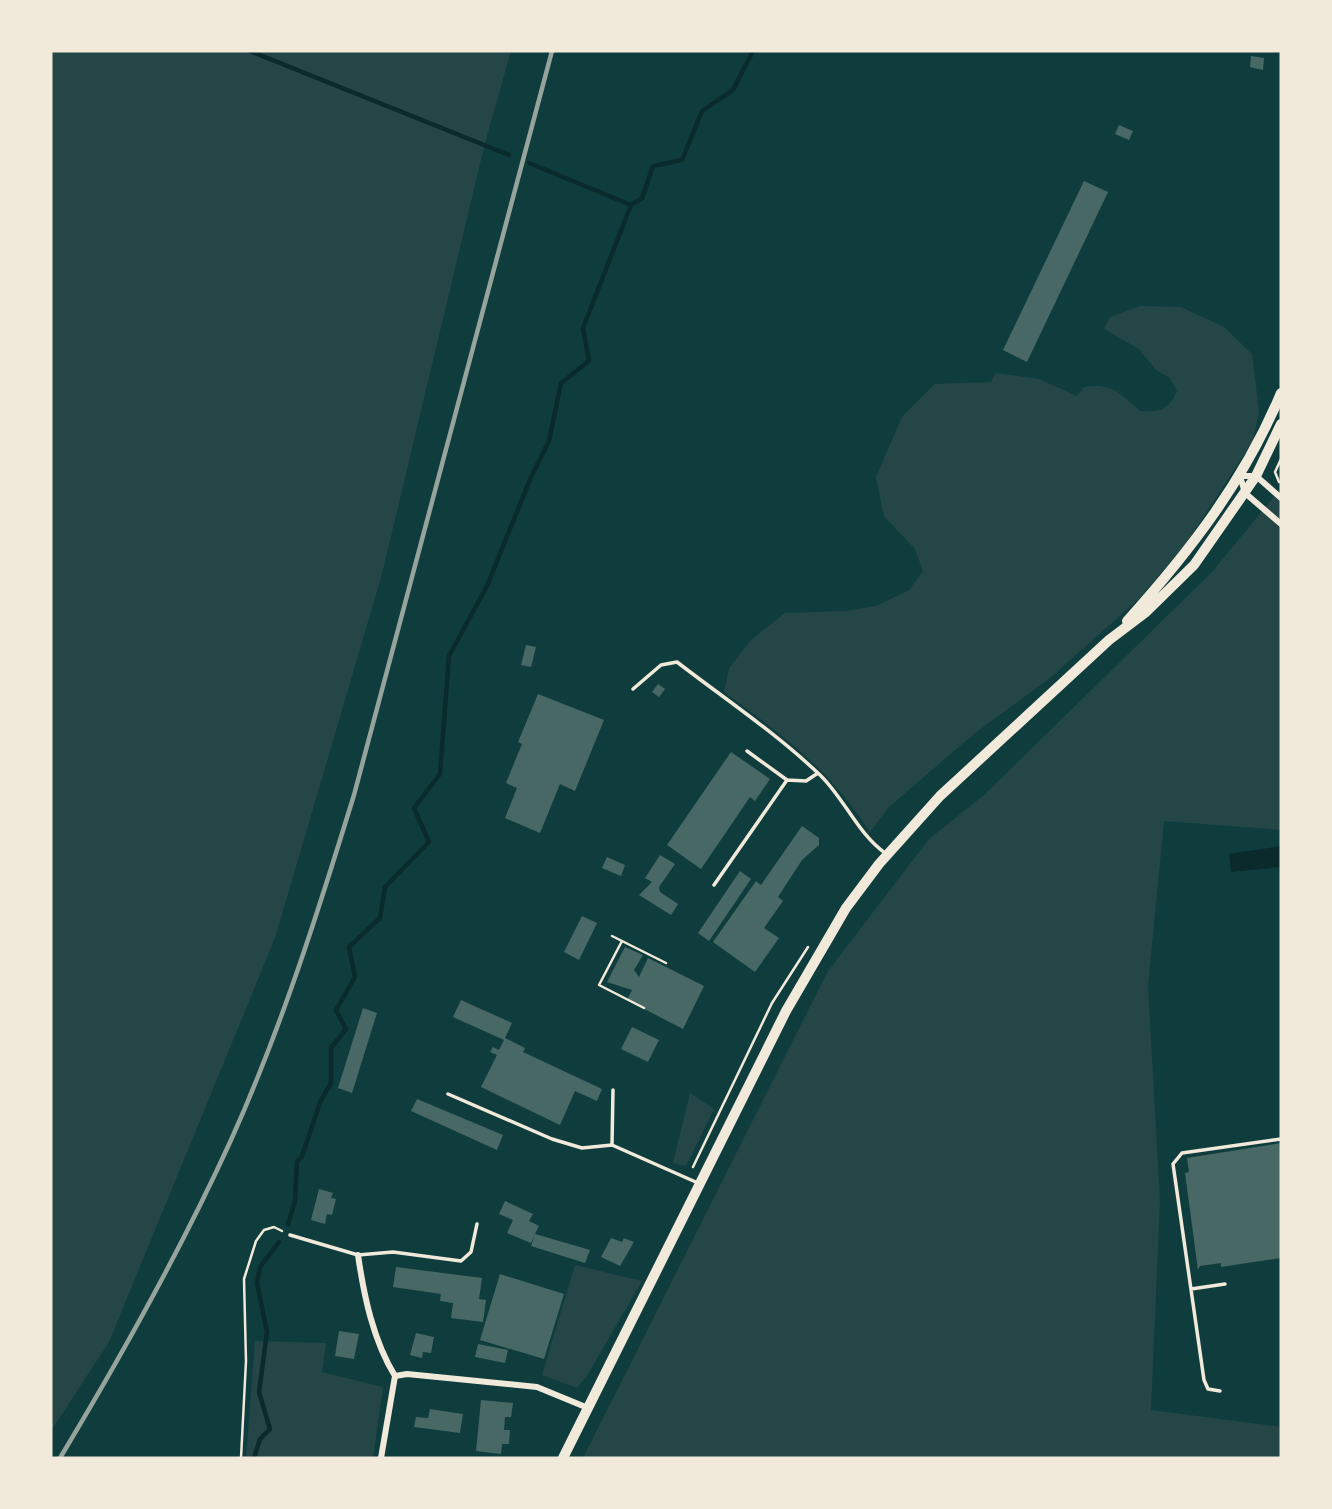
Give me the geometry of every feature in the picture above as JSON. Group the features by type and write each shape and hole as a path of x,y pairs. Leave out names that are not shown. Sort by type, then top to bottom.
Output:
{"main road":[{"path":"563,1458 813,960 846,908 887,854 973,765 1109,640 1185,556 1240,476 1281,393"},
{"path":"1109,640 1146,612 1195,565 1256,476 1281,424"}],"street":[{"path":"1281,498 1256,476 1250,473 1240,476 1245,493 1281,524"},
{"path":"358,1255 364,1293 382,1349 395,1376 381,1458"},
{"path":"395,1376 431,1375 537,1387 588,1408"}],"lane":[{"path":"633,689 661,665 677,662 774,735 818,773 850,810 874,844 887,854"},
{"path":"747,751 787,780 806,781 818,773"},
{"path":"714,885 787,780"},
{"path":"612,1145 613,1090"},
{"path":"448,1094 582,1148 612,1145 700,1184"},
{"path":"1220,1391 1208,1389 1204,1380 1173,1164 1176,1157 1191,1151 1281,1139"},
{"path":"290,1235 358,1255 393,1252 461,1261 468,1258 471,1252 477,1224"},
{"path":"1191,1289 1225,1284"}],"path":[{"path":"1281,459 1275,472 1281,485"},
{"path":"612,936 666,963"},
{"path":"622,941 599,985 643,1008"},
{"path":"241,1458 246,1374 244,1279 252,1248 264,1230 274,1227 290,1235"}],"shaded area":[{"path":"51,51 511,51 485,143 382,574 275,938 109,1342 51,1431"},
{"path":"1140,306 1181,307 1224,327 1252,354 1259,411 1253,441 1187,542 1140,598 1050,678 975,733 889,807 870,832 822,772 786,739 724,692 729,668 750,641 785,613 845,611 876,606 909,590 923,571 915,549 884,516 876,477 902,417 935,384 991,382 996,373 1039,379 1077,396 1084,387 1102,386 1115,390 1140,411 1153,411 1167,406 1177,391 1170,378 1156,370 1139,349 1104,329 1110,317"},
{"path":"1281,488 1281,830 1164,821 1148,986 1160,1200 1151,1410 1281,1427 1281,1458 583,1458 828,971 929,839 984,795 1212,572"},
{"path":"1281,846 1281,867 1231,872 1229,854"},
{"path":"690,1093 714,1109 686,1166 673,1163"},
{"path":"575,1265 642,1281 588,1374 577,1388 542,1375"},
{"path":"255,1341 326,1343 322,1372 383,1387 373,1458 246,1458"}],"building":[{"path":"1251,56 1264,58 1263,70 1250,67"},
{"path":"1119,125 1133,131 1129,140 1115,134"},
{"path":"1084,181 1108,192 1027,362 1003,350"},
{"path":"526,645 536,647 531,667 521,665"},
{"path":"658,684 665,689 659,697 652,692"},
{"path":"538,694 604,720 575,791 560,784 540,833 505,818 517,788 506,783 522,744 518,742"},
{"path":"731,752 770,779 755,801 750,797 701,869 667,845"},
{"path":"802,826 819,838 819,845 802,860 778,897 783,901 764,928 779,938 755,972 713,942 756,881 761,885"},
{"path":"660,855 675,864 659,887 660,892 678,904 671,915 639,895 652,882 645,878"},
{"path":"607,857 625,865 621,876 602,868"},
{"path":"740,871 751,879 709,941 698,933"},
{"path":"582,916 597,923 579,960 564,952"},
{"path":"625,947 643,955 634,970 639,977 648,958 704,986 683,1029 627,1000 632,990 607,982"},
{"path":"461,1000 512,1023 505,1038 525,1048 523,1052 602,1089 597,1101 575,1091 560,1125 481,1087 497,1055 490,1052 493,1047 499,1050 504,1040 453,1017"},
{"path":"363,1008 377,1013 352,1093 338,1088"},
{"path":"632,1027 659,1040 648,1062 621,1049"},
{"path":"417,1099 503,1135 497,1150 411,1111"},
{"path":"1281,1143 1281,1258 1221,1267 1221,1263 1200,1266 1198,1270 1185,1173 1189,1172 1187,1158"},
{"path":"319,1189 333,1193 331,1198 336,1199 332,1215 327,1214 325,1224 311,1220"},
{"path":"505,1201 533,1214 529,1221 539,1226 531,1243 507,1233 513,1220 499,1214"},
{"path":"535,1234 590,1250 585,1263 531,1246"},
{"path":"611,1238 622,1242 624,1238 634,1242 620,1266 601,1257"},
{"path":"396,1267 482,1278 479,1299 486,1300 483,1322 451,1318 453,1303 440,1301 441,1294 393,1287"},
{"path":"500,1274 564,1294 544,1359 480,1340"},
{"path":"339,1331 359,1334 354,1359 335,1356"},
{"path":"416,1333 434,1337 431,1353 423,1352 422,1358 410,1355"},
{"path":"478,1344 508,1350 505,1363 475,1357"},
{"path":"481,1400 513,1403 511,1417 505,1417 504,1430 510,1430 509,1444 502,1444 501,1454 476,1451"},
{"path":"430,1409 463,1414 460,1433 414,1427 416,1417 428,1418"}],"waterway":[{"path":"250,51 509,155"},
{"path":"631,205 642,198 653,166 682,160 702,111 733,90 753,51"},
{"path":"288,1224 295,1201 297,1162 302,1156 321,1100 331,1083 331,1048 346,1029 336,1010 355,977 349,947 380,918 385,887 429,842 414,808 440,774 449,656 487,586 531,477 549,441 561,383 589,361 583,328 631,205 529,163"},
{"path":"254,1458 260,1439 270,1429 259,1392 267,1332 257,1283 260,1267 279,1242"}],"railway":[{"path":"60,1458 150,1302 212,1181 249,1098 298,970 354,795 552,51"}]}
